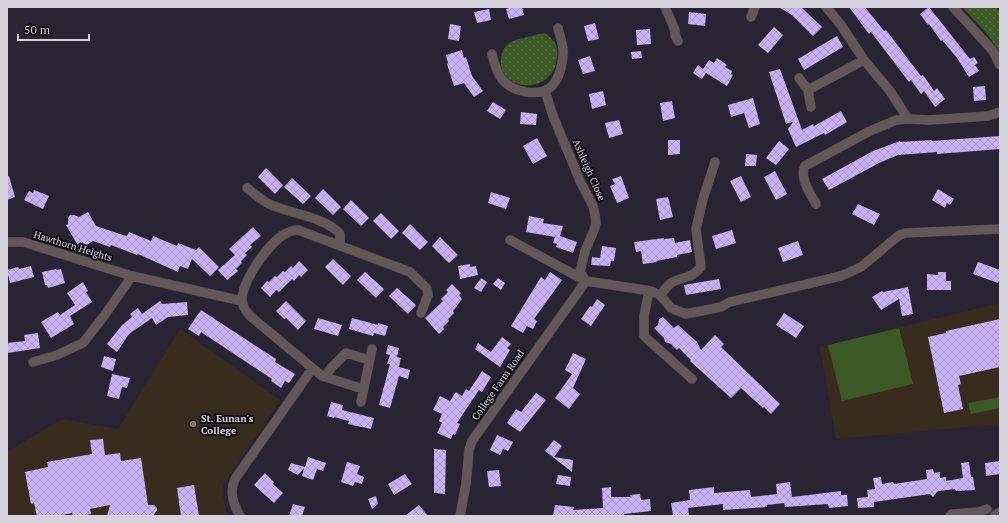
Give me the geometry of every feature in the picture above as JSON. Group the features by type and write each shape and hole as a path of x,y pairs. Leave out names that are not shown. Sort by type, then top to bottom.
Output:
{"street":[{"path":"665,7 678,40"},
{"path":"751,17 755,7"},
{"path":"826,7 841,25 864,60 890,91 908,119"},
{"path":"953,7 993,52 1000,66"},
{"path":"492,54 501,78 506,84 520,91 545,91 557,80 561,67 563,51 558,28"},
{"path":"808,90 864,60"},
{"path":"799,78 808,90 811,107"},
{"name":"Ashleigh Close","path":"545,91 553,116 581,183 593,206 595,215 596,223 585,251 580,272 586,280"},
{"path":"816,204 804,178 803,171 805,166 868,132 896,120 930,120 988,116 1000,112"},
{"path":"660,295 670,284 687,278 696,273 701,267 696,229 703,199 715,162"},
{"path":"247,188 268,203 331,226 340,234 340,245"},
{"path":"510,240 586,280 649,291 660,295 671,308 686,314 692,314 721,307 730,302 841,276 861,267 898,236 905,233 1000,229"},
{"path":"363,389 325,378 312,369 250,316 245,310 242,301 249,276 276,241 285,234 298,230 410,272 427,289 428,295 421,313"},
{"name":"Hawthorn Heights","path":"7,242 23,242 132,276 242,301"},
{"path":"33,362 58,355 83,343 132,276"},
{"name":"College Farm Road","path":"460,516 466,484 469,450 472,441 586,280"},
{"path":"649,291 644,316 644,336 692,379"},
{"path":"361,402 372,349"},
{"path":"325,378 331,368 346,353 369,360"},
{"path":"240,516 234,505 232,497 232,486 235,479 312,369"},
{"path":"950,516 952,514 979,512 987,509"},
{"path":"995,516 1000,513"}],"shaded area":[{"path":"1000,303 1000,424 836,439 820,347"},
{"name":"St. Eunan's College","path":"180,329 280,400 223,485 223,495 226,510 229,516 7,516 7,452 62,419 118,429"}],"green space":[{"path":"963,7 996,7 1000,12 1000,52 987,34"},
{"path":"544,33 553,40 557,49 557,58 553,71 545,80 536,84 525,85 515,83 507,77 502,69 501,59 506,46 516,40"},
{"path":"899,328 913,384 842,401 828,345"},
{"path":"1000,397 1000,408 971,414 968,403"}],"building":[{"path":"512,7 522,7 524,15 509,19 506,9"},
{"path":"779,7 801,7 822,27 813,36 793,16"},
{"path":"849,7 865,7 884,31 886,30 921,76 923,75 934,91 937,88 945,99 935,107 924,91 921,94 911,80 909,82 871,32 869,34"},
{"path":"929,7 970,59 974,57 978,63 975,65 979,71 969,77 957,58 942,40 941,41 929,24 928,25 920,14"},
{"path":"489,9 491,20 477,23 474,12"},
{"path":"689,12 706,14 705,26 688,24"},
{"path":"595,23 599,39 588,41 584,26"},
{"path":"450,24 461,26 459,41 448,39"},
{"path":"774,27 783,35 768,53 758,45"},
{"path":"650,29 651,44 637,45 636,30"},
{"path":"837,36 843,47 804,70 798,59"},
{"path":"462,50 464,58 466,57 472,76 483,91 474,97 464,83 454,86 447,64 446,55"},
{"path":"641,51 642,58 632,59 631,52"},
{"path":"590,56 595,71 583,74 578,60"},
{"path":"717,58 727,65 725,67 732,71 731,74 733,75 727,86 706,73 702,79 693,73 698,65 703,69 709,60 714,63"},
{"path":"780,69 802,130 813,124 814,126 841,111 847,122 825,135 824,133 796,147 788,129 793,122 786,124 769,72"},
{"path":"985,86 986,100 974,101 973,87"},
{"path":"603,91 606,105 592,109 589,94"},
{"path":"753,98 760,124 749,128 744,113 731,117 728,105"},
{"path":"672,101 675,118 663,121 660,103"},
{"path":"493,102 506,110 500,119 487,111"},
{"path":"521,112 537,114 536,125 520,124"},
{"path":"619,120 623,134 609,138 605,123"},
{"path":"1000,136 1000,149 937,154 937,152 898,155 879,163 829,190 822,179 873,151 900,141 932,141"},
{"path":"537,138 547,156 533,164 523,146"},
{"path":"668,140 680,140 680,154 668,155"},
{"path":"779,141 789,149 776,165 766,158"},
{"path":"746,154 757,155 756,166 745,166"},
{"path":"266,168 283,185 275,194 258,177"},
{"path":"775,171 787,194 776,200 764,177"},
{"path":"7,176 9,176 15,197 7,200"},
{"path":"621,176 629,198 617,203 610,186 615,184 612,179"},
{"path":"741,176 751,197 741,202 730,181"},
{"path":"292,178 311,196 303,204 284,187"},
{"path":"323,189 341,207 333,215 315,198"},
{"path":"938,189 954,199 950,205 947,203 945,208 932,200"},
{"path":"34,190 49,196 43,209 24,200 29,191 33,193"},
{"path":"491,192 510,198 506,209 488,203"},
{"path":"668,197 673,217 660,220 656,199"},
{"path":"351,200 369,218 361,226 343,209"},
{"path":"858,204 880,214 874,225 852,214"},
{"path":"88,212 96,226 123,235 127,236 129,232 151,241 153,236 177,246 178,243 196,250 199,247 219,267 210,276 192,259 188,269 180,266 178,272 138,254 137,255 111,245 110,247 93,241 80,249 66,225 68,224 68,218 70,215 79,217"},
{"path":"381,213 399,231 391,239 373,221"},
{"path":"529,216 544,219 543,223 563,226 560,236 577,242 573,253 556,247 557,244 553,243 555,237 526,232"},
{"path":"410,224 428,242 420,250 402,233"},
{"path":"253,227 261,236 250,245 252,247 245,253 247,255 236,269 238,271 227,280 218,270 235,255 229,249"},
{"path":"732,230 736,243 716,249 712,236"},
{"path":"440,237 458,255 449,263 432,246"},
{"path":"674,238 675,243 690,240 692,252 677,255 677,257 656,261 657,262 643,264 641,251 636,252 634,242"},
{"path":"798,241 803,255 783,262 778,248"},
{"path":"602,246 616,248 614,261 611,261 610,266 591,265 592,257 600,258"},
{"path":"333,259 351,276 343,285 325,267"},
{"path":"299,261 308,270 301,277 299,275 294,281 292,279 279,292 276,290 270,297 261,288 267,281 269,282 275,276 277,277 283,271 285,272 291,266 293,268"},
{"path":"978,262 1000,270 1000,278 998,283 973,274"},
{"path":"470,264 470,267 476,266 478,275 460,279 458,266"},
{"path":"31,266 34,277 10,283 7,270"},
{"path":"61,269 65,283 48,288 47,285 45,285 42,272"},
{"path":"365,272 384,289 376,298 357,280"},
{"path":"550,272 562,280 534,319 537,321 533,329 527,326 523,333 511,326 541,277 545,280"},
{"path":"938,272 946,272 946,281 951,281 951,290 927,290 927,274 938,275"},
{"path":"481,278 487,282 481,292 474,288"},
{"path":"498,278 505,283 501,290 493,284"},
{"path":"719,279 721,289 686,295 684,285"},
{"path":"83,282 88,291 86,292 92,302 70,316 74,324 51,338 41,322 58,312 60,315 75,305 67,293"},
{"path":"452,284 461,293 459,295 462,299 453,311 454,313 448,319 449,321 443,327 444,329 439,334 425,318 443,301 441,299 448,292 446,290"},
{"path":"908,287 913,314 902,316 899,299 881,310 872,297 882,291"},
{"path":"397,288 416,305 408,314 389,296"},
{"path":"597,299 605,305 591,326 581,319"},
{"path":"160,301 162,304 187,302 188,315 168,317 156,325 152,318 129,334 117,352 107,344 122,325 132,317 130,314 138,308 142,314"},
{"path":"286,301 306,321 298,330 286,318 284,319 276,311"},
{"path":"201,310 276,359 275,362 295,374 289,383 285,381 281,388 271,381 272,379 201,332 199,336 188,329"},
{"path":"784,313 804,326 796,338 776,325"},
{"path":"663,317 674,328 678,325 697,342 701,350 715,335 724,344 721,347 780,404 771,414 741,388 731,398 690,361 691,360 679,348 677,350 671,344 665,342 664,338 654,328 658,325 659,319"},
{"path":"318,318 342,325 338,336 314,329"},
{"path":"352,318 388,326 385,336 374,333 373,336 349,329"},
{"path":"1000,319 1000,367 959,376 961,384 958,385 963,409 944,413 928,337 946,333 946,331"},
{"path":"38,333 40,348 8,353 7,343 25,341 24,335"},
{"path":"502,337 511,344 507,348 510,350 500,367 475,349 478,343 491,352"},
{"path":"388,345 399,348 397,357 401,358 399,367 410,370 408,379 399,376 390,408 379,405 390,364 387,364 390,355 386,354"},
{"path":"573,353 586,359 573,388 580,394 569,409 555,398 572,374 565,370"},
{"path":"104,356 116,359 113,371 101,367"},
{"path":"482,371 491,377 482,392 479,390 457,423 460,424 455,435 453,434 451,439 437,433 442,423 439,421 442,414 433,410 440,396 450,401 456,392 462,396 466,389 469,391"},
{"path":"112,374 130,378 127,388 122,387 119,399 107,396"},
{"path":"536,393 546,400 520,432 507,423 516,409 521,412"},
{"path":"331,402 343,405 342,410 374,418 371,429 348,424 349,421 327,416"},
{"path":"497,435 513,442 508,451 503,449 500,455 490,450"},
{"path":"103,439 105,455 120,453 121,461 141,458 148,505 154,505 157,508 153,516 107,516 110,505 90,509 91,514 82,516 73,516 72,513 58,516 37,516 34,503 31,504 25,472 48,467 47,462 92,454 90,440"},
{"path":"554,440 562,446 554,457 573,460 572,472 545,451"},
{"path":"434,449 446,450 445,494 434,493"},
{"path":"308,457 326,463 323,471 317,469 313,480 302,476 304,468 298,475 288,470 291,463 305,467"},
{"path":"1000,461 1000,474 986,476 985,463"},
{"path":"347,462 360,466 357,474 364,477 362,484 355,482 353,486 341,482"},
{"path":"969,462 975,490 956,491 955,489 939,491 933,497 930,494 874,502 874,507 858,508 857,498 868,497 867,490 875,489 873,478 881,477 882,484 893,482 894,484 927,479 926,470 933,469 934,473 940,472 940,478 946,477 946,481 963,478 961,463"},
{"path":"499,470 501,486 489,487 487,471"},
{"path":"265,473 274,482 273,484 283,493 274,503 254,485"},
{"path":"405,474 412,484 394,495 388,484"},
{"path":"558,475 571,477 570,486 556,484"},
{"path":"790,482 792,497 841,491 841,495 847,495 848,506 829,508 828,504 785,507 784,503 767,505 767,507 723,510 723,504 688,508 689,516 673,516 671,503 690,500 689,490 714,487 714,493 750,490 751,497 777,494 776,484"},
{"path":"194,485 199,516 181,516 177,488"},
{"path":"611,487 611,497 631,497 630,495 640,494 641,500 650,499 651,511 624,514 624,516 553,516 555,505 574,507 573,510 603,508 602,488"},
{"path":"376,496 378,504 372,509 368,499"},
{"path":"293,504 305,507 302,516 289,516"},
{"path":"419,505 428,516 405,516"}],"place":[{"name":"St. Eunan's College","path":"193,424"}]}
